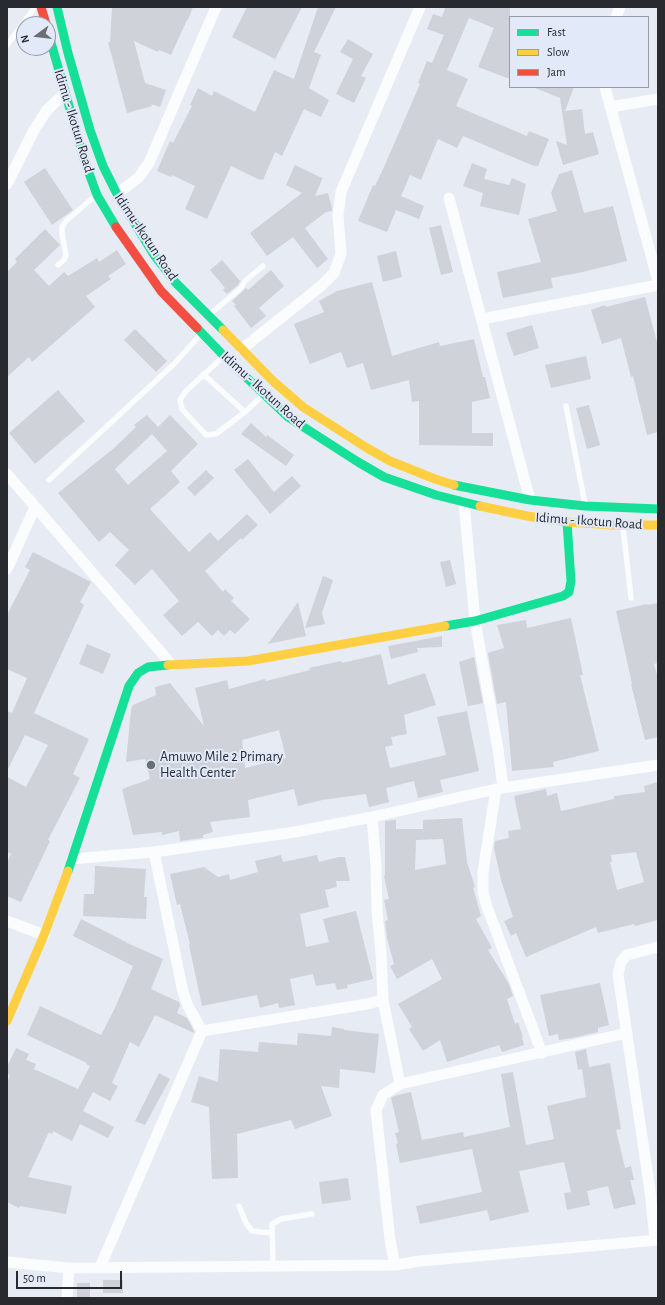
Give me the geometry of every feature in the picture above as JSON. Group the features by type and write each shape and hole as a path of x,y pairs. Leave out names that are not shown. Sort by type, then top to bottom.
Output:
{"main road":[{"name":"Idimu-Ikotun Road","path":"57,7 90,130 103,166 117,194 154,255 176,283 208,316 273,381 303,407 390,461 420,474 454,485 530,500 585,506 658,509"},
{"name":"Idimu - Ikotun Road","path":"54,56 85,162 97,194 121,235 161,291 224,356 288,417 384,477 410,487 464,503 527,516 567,522 658,525"},
{"path":"214,345 226,334"},
{"path":"7,1021 44,935 72,859 130,686 138,673 148,667 248,661 475,621 563,596 570,592 571,581 567,522"}],"street":[{"path":"117,194 139,178 149,163 216,7"},
{"path":"242,349 334,273 341,254 338,216 341,192 420,7"},
{"path":"605,88 658,281"},
{"path":"7,184 34,130 47,110 64,93"},
{"path":"610,107 658,99"},
{"path":"449,198 530,500"},
{"path":"482,319 658,285"},
{"path":"7,474 172,665"},
{"path":"464,503 475,621 498,748 500,788 483,872 483,892 487,907 542,1053"},
{"path":"7,569 35,507"},
{"path":"72,859 154,852 295,832 372,817 500,788 658,765"},
{"path":"372,817 376,866 377,911 381,953 382,1000 400,1084"},
{"path":"154,852 183,992 188,1006 202,1031"},
{"path":"7,921 44,935"},
{"path":"7,1262 69,1268 395,1265 420,1261 656,1240 618,974 621,962 627,955 658,947"},
{"path":"202,1031 367,1004 382,1000"},
{"path":"100,1267 202,1031"},
{"path":"395,1265 390,1240 376,1110 383,1095 400,1084 627,1033"},
{"path":"67,1298 69,1268"}],"lane":[{"path":"7,45 35,7"},
{"path":"58,265 64,260 66,255 62,227 66,221 97,194"},
{"path":"208,316 241,288 245,281 263,266"},
{"path":"49,480 174,364 202,333"},
{"path":"224,356 203,374 186,391 180,400 182,409 206,435 216,434 245,412 264,394"},
{"path":"203,374 245,412"},
{"path":"566,406 585,506"},
{"path":"623,525 631,598"},
{"path":"238,1206 246,1223 252,1231 272,1233"},
{"path":"272,1266 272,1224 281,1219 312,1214"}],"building":[{"path":"112,7 193,7 171,55 159,50 158,52 134,41 145,83 166,90 160,107 151,104 152,106 127,113 108,42 110,42"},
{"path":"247,7 302,7 275,59 232,37"},
{"path":"318,7 336,7 314,52 321,55 309,88 329,100 321,117 304,109 282,156 275,152 263,180 260,180 231,166 207,219 185,209 195,186 172,175 171,177 157,171 170,141 173,143 192,106 190,105 198,88 212,96 214,91 255,112 274,70 294,79"},
{"path":"443,7 510,7 509,79 478,67 494,28 469,18 447,70 468,79 456,106 527,136 529,131 549,139 538,166 534,166 463,136 457,148 438,139 421,180 410,175 401,196 424,206 419,219 396,210 387,232 358,221 373,185 375,186 384,167 420,84 418,83 427,61 432,63 444,35 427,29 433,14 442,17 445,8"},
{"path":"348,39 373,54 361,76 366,78 354,103 336,94 353,59 340,52"},
{"path":"535,88 574,88 565,111 582,109 585,134 593,132 599,154 563,165 556,141 567,145 560,98"},
{"path":"472,163 487,169 484,179 509,185 512,178 526,184 519,215 480,206 483,193 463,186"},
{"path":"295,165 322,178 323,177 315,196 328,193 332,208 332,211 326,212 305,228 328,259 317,268 293,237 267,256 250,233 302,193 286,185"},
{"path":"45,168 73,210 52,225 24,182"},
{"path":"572,170 584,213 613,206 627,261 551,278 553,288 503,298 497,272 541,262 528,219 557,211 551,193 559,174"},
{"path":"441,225 453,272 441,275 429,228"},
{"path":"45,229 60,245 34,270 49,286 64,272 68,276 97,258 99,262 117,250 126,264 108,276 111,279 86,296 95,307 32,362 29,357 7,377 7,272 17,262 15,259"},
{"path":"396,251 402,277 383,282 377,256"},
{"path":"222,260 240,281 238,285 227,294 223,290 225,288 210,270"},
{"path":"271,270 284,286 259,308 266,316 251,328 234,306 236,305 232,301 246,288 248,290"},
{"path":"372,282 392,356 439,342 440,346 474,339 483,377 485,377 490,398 472,402 472,433 493,433 493,446 419,445 419,401 412,402 409,380 371,390 363,363 347,368 341,352 310,364 294,324 324,312 319,301 337,291"},
{"path":"645,297 658,346 658,432 647,435 633,376 631,377 621,338 602,344 591,310 605,305 606,307"},
{"path":"532,325 539,348 514,356 506,333"},
{"path":"135,329 167,361 156,372 124,340"},
{"path":"586,356 591,379 551,388 545,365"},
{"path":"58,390 85,421 35,464 9,433"},
{"path":"589,405 600,445 587,449 576,408"},
{"path":"147,415 158,427 170,415 198,444 171,471 180,482 150,509 189,552 210,532 218,541 247,514 258,525 242,540 241,538 205,571 223,592 225,589 234,598 231,601 250,619 235,634 230,630 224,636 218,630 212,636 198,622 182,636 163,615 179,601 152,569 135,585 115,565 129,550 110,532 99,542 58,493 113,449 136,427 134,425","holes":["152,434 167,451 128,485 115,469"]},
{"path":"251,423 266,437 267,435 294,455 286,466 241,434"},
{"path":"248,459 274,492 292,476 301,486 270,514 234,470"},
{"path":"206,470 214,478 195,496 187,488"},
{"path":"33,552 91,582 80,602 84,605 34,713 89,739 73,774 80,778 48,840 50,841 21,902 7,896 7,863 11,854 7,852 7,777 26,787 48,745 25,735 7,771 7,711 12,713 27,678 7,669 7,615 30,570 25,567"},
{"path":"450,560 456,584 446,587 440,562"},
{"path":"323,576 333,580 322,613 325,624 305,628"},
{"path":"298,602 306,636 268,644"},
{"path":"658,603 658,663 654,664 658,678 658,737 645,740 631,684 616,611"},
{"path":"571,618 583,675 580,675 599,751 553,762 554,767 512,771 506,702 497,704 488,653 504,648 497,625 526,620 527,628"},
{"path":"442,636 442,647 417,648 418,652 391,659 388,646"},
{"path":"87,644 111,654 103,674 79,664"},
{"path":"381,654 388,685 425,673 436,705 404,715 407,734 391,737 393,745 385,747 390,768 446,755 437,717 467,711 479,771 440,780 443,792 418,798 414,781 386,788 389,802 369,807 366,794 322,800 298,806 294,789 248,800 250,817 210,822 213,832 203,835 203,838 180,841 179,831 162,835 162,832 133,835 122,789 150,779 145,759 126,762 131,710 133,705 156,695 155,687 170,683 204,726 195,688 227,680 229,689 265,679 266,681 310,670 309,668 341,661 342,663","holes":["279,730 286,758 245,768 242,740"]},
{"path":"474,657 483,703 468,706 459,662"},
{"path":"658,782 658,920 598,933 596,927 526,957 516,933 511,936 504,921 513,917 501,880 494,848 495,841 509,838 508,831 521,829 514,796 546,789 547,796 557,793 561,811 614,799 614,796 645,792 644,786","holes":["636,852 644,882 617,890 610,862 612,862 611,855"]},
{"path":"462,818 467,862 475,887 473,888 481,916 476,919 492,948 488,950 509,984 513,996 507,999 515,1024 518,1022 524,1045 502,1052 499,1045 447,1062 440,1040 423,1051 409,1029 412,1027 398,1004 442,979 432,959 397,979 390,966 394,964 387,938 385,921 388,920 384,900 389,899 384,876 385,821 396,820 396,829 423,829 423,820","holes":["443,839 446,864 415,870 416,840"]},
{"path":"281,855 283,862 317,855 319,862 345,857 350,881 336,881 337,887 325,890 329,907 300,914 306,947 329,942 323,919 356,911 373,979 347,985 348,988 337,990 335,983 316,986 313,974 290,979 295,1005 279,1008 278,1003 260,1008 257,995 202,1006 190,944 180,904 177,905 170,874 204,867 218,877 229,874 230,880 258,872 255,861"},
{"path":"95,866 146,869 144,897 147,897 146,919 83,916 84,894 94,894"},
{"path":"81,919 125,942 163,959 151,989 179,1002 180,1005 177,1013 187,1018 194,1033 155,1015 139,1047 130,1042 112,1083 118,1086 110,1101 93,1092 83,1111 114,1127 108,1138 80,1124 72,1141 53,1131 52,1134 49,1132 28,1177 72,1186 66,1214 20,1206 19,1208 7,1202 7,1083 10,1075 7,1073 7,1067 16,1048 29,1054 26,1060 36,1064 34,1069 78,1089 90,1066 86,1064 87,1063 27,1035 40,1006 101,1035 115,1008 133,966 73,936"},
{"path":"600,983 609,1025 598,1028 598,1032 572,1038 559,1040 558,1034 549,1036 540,995"},
{"path":"332,1027 379,1034 375,1073 340,1069 339,1088 321,1086 332,1116 295,1129 291,1120 237,1134 238,1178 212,1179 209,1107 191,1102 199,1076 218,1082 220,1049 258,1052 259,1042 297,1045 298,1033 331,1036"},
{"path":"586,1049 589,1067 610,1063 621,1129 616,1130 625,1168 631,1166 634,1180 630,1180 636,1204 614,1209 608,1186 587,1191 590,1205 567,1210 564,1193 571,1192 564,1162 519,1171 529,1212 490,1221 487,1210 420,1224 416,1206 482,1192 472,1149 400,1163 396,1144 398,1143 395,1133 399,1132 391,1098 411,1092 422,1140 463,1132 464,1137 510,1127 501,1074 513,1072 526,1145 554,1139 547,1106 586,1097 582,1069 578,1070 575,1052"},
{"path":"159,1073 170,1079 145,1125 135,1121"},
{"path":"348,1178 351,1200 322,1204 319,1182"},
{"path":"103,1280 123,1280 123,1293 103,1293"},
{"path":"77,1283 90,1283 90,1298 77,1298"}],"traffic: fast":[{"path":"57,7 68,53 90,130 103,166 117,194 154,255 176,283 223,330"},
{"path":"55,56 85,162 97,195 116,227"},
{"path":"197,328 288,417 358,462 384,477 436,495 480,506"},
{"path":"454,485 530,500 585,506 658,509"},
{"path":"445,626 475,621 563,596 569,592 571,581 567,522"},
{"path":"68,871 129,686 138,673 148,667 168,665"}],"traffic: slow":[{"path":"223,330 273,381 303,407 390,461 454,485"},
{"path":"480,506 527,516 567,522 612,525 658,525"},
{"path":"168,665 248,661 445,626"},
{"path":"7,1021 44,935 68,871"}],"traffic: jam":[{"path":"41,7 44,16"},
{"path":"116,227 161,291 197,328"}],"place":[{"name":"Amuwo Mile 2 Primary Health Center","path":"151,765"}]}
